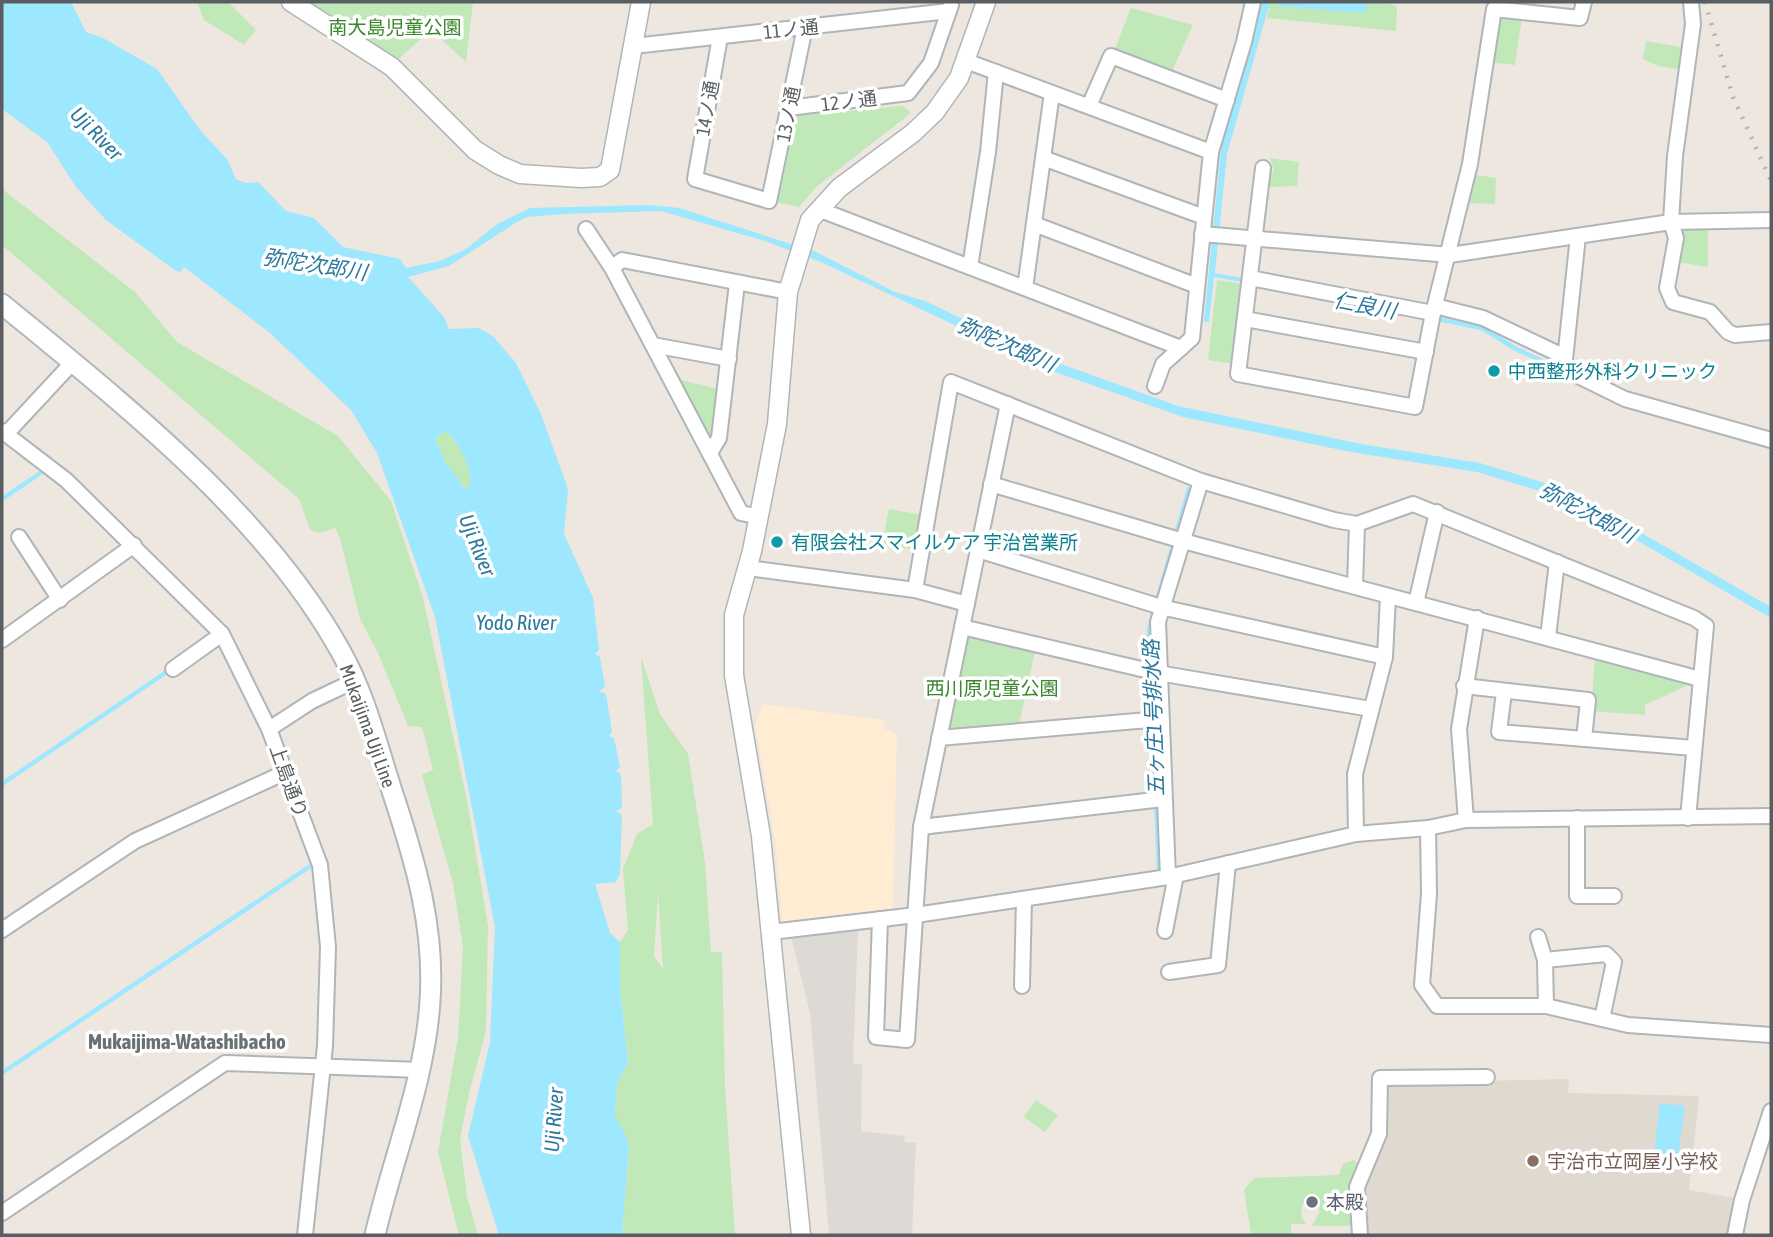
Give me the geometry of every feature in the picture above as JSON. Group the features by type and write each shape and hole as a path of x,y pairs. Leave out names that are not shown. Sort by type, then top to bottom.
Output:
{"main road":[{"name":"Mukaijima Uji Line","path":"2,304 73,362 172,450 250,528 306,598 341,652 354,681 406,834 428,913 431,997 420,1070 387,1180 375,1235"}],"street":[{"path":"291,2 392,67 475,150 499,166 520,174 582,178 600,177 610,170 641,2"},
{"path":"801,1235 761,836 734,675 734,615 748,568 777,424 788,292 799,250 818,209 935,112 959,78 986,2"},
{"path":"1155,386 1163,364 1192,338 1197,286 1211,235 1204,217 1211,152 1253,2"},
{"path":"1263,168 1238,374 1415,407 1433,315 1450,255 1470,164 1494,9 1580,18 1584,2"},
{"path":"1691,2 1693,24 1675,156 1671,222 1676,238 1667,288 1673,302 1710,312 1735,335 1771,332"},
{"name":"11ノ通","path":"634,46 805,27 950,6"},
{"name":"12ノ通","path":"789,108 908,93 931,63 950,6"},
{"name":"13ノ通","path":"769,201 805,27"},
{"name":"14ノ通","path":"720,37 695,179 769,201"},
{"path":"1089,106 1111,56 1227,100"},
{"path":"966,61 1211,152"},
{"path":"970,267 988,152 996,72"},
{"path":"1025,288 1052,93"},
{"path":"1043,158 1204,217"},
{"path":"818,209 1181,348"},
{"path":"1211,235 1450,255 1671,222 1771,220"},
{"path":"1034,225 1197,286"},
{"path":"586,229 612,268 741,513 759,517"},
{"path":"1578,236 1564,369 1625,399 1771,440"},
{"path":"612,268 622,260 788,292"},
{"path":"710,453 719,438 737,283"},
{"path":"1250,283 1433,315 1483,318 1565,357"},
{"path":"1245,319 1426,352"},
{"path":"653,345 729,359"},
{"path":"4,433 73,362"},
{"path":"915,590 951,382 1201,481 1357,524 1413,503 1694,618 1706,626 1688,818"},
{"path":"880,919 876,1037 907,1040 921,827 1008,404"},
{"name":"上島通り","path":"4,433 66,480 222,634 270,729 320,865 328,947 323,1068 306,1235"},
{"path":"1165,931 1172,876 1158,799 1153,671 1156,606 1177,539 1201,481"},
{"path":"991,484 1177,539 1700,678"},
{"path":"1416,603 1437,512"},
{"path":"1355,586 1357,524"},
{"path":"19,537 60,600"},
{"path":"2,640 134,545"},
{"path":"978,550 1156,606 1385,657"},
{"path":"1548,637 1557,562"},
{"path":"748,568 915,590 967,604"},
{"path":"1356,834 1355,774 1385,657 1388,596"},
{"path":"1466,820 1459,729 1477,618"},
{"path":"962,626 1153,671 1371,709"},
{"path":"173,669 222,634"},
{"path":"270,729 284,717 354,681"},
{"path":"1464,686 1588,700 1584,739"},
{"path":"1504,692 1499,732 1694,748"},
{"path":"939,738 1155,719"},
{"path":"2,930 135,841 286,772"},
{"path":"921,827 1158,799"},
{"path":"771,932 916,915 1172,876 1356,834 1428,828 1466,820 1771,816"},
{"path":"1577,818 1577,896 1614,896"},
{"path":"1428,828 1429,894 1422,985 1437,1006 1546,1006 1640,1026 1771,1035"},
{"path":"1169,972 1218,965 1228,863"},
{"path":"1023,986 1024,899"},
{"path":"1538,937 1545,960 1546,1006"},
{"path":"1545,960 1606,954 1614,962 1602,1019"},
{"path":"2,1213 225,1063 420,1070"},
{"path":"1360,1235 1357,1187 1379,1134 1380,1078 1487,1077"},
{"path":"1735,1235 1742,1200 1771,1111"}],"shaded area":[{"path":"763,704 884,720 883,728 897,734 893,915 786,926 782,922 775,841 755,724"},
{"path":"858,927 853,1063 862,1065 861,1131 905,1136 904,1142 916,1143 912,1235 829,1235 810,1013 790,933"},
{"name":"宇治市立岡屋小学校","path":"1569,1079 1568,1093 1699,1096 1689,1190 1735,1198 1727,1235 1367,1235 1363,1186 1390,1083"}],"green space":[{"path":"197,2 228,2 256,30 244,45 204,20"},
{"name":"南大島児童公園","path":"305,2 473,2 466,62 431,30 397,60"},
{"path":"1270,2 1383,2 1397,6 1396,31 1267,18"},
{"path":"1131,8 1193,25 1171,73 1114,51"},
{"path":"1505,15 1522,17 1515,65 1489,62 1496,21"},
{"path":"1646,41 1685,48 1683,70 1658,66 1643,59"},
{"path":"903,106 911,113 816,187 799,207 772,201 793,116"},
{"path":"1270,158 1299,162 1297,186 1269,187 1269,177 1274,171"},
{"path":"1476,175 1496,178 1495,204 1467,203 1471,179"},
{"path":"2,189 135,292 177,342 338,436 391,501 423,598 467,800 488,926 486,1031 460,1139 467,1197 478,1235 459,1235 438,1152 458,1037 463,947 453,883 422,775 433,770 422,727 408,726 378,653 360,619 340,538 335,528 319,533 310,529 299,499 2,245"},
{"path":"1685,227 1708,228 1708,267 1677,262 1681,235"},
{"path":"1217,280 1244,284 1233,364 1208,360"},
{"path":"677,379 721,390 715,435 705,436"},
{"path":"446,431 460,448 466,461 471,482 466,490 445,462 435,438"},
{"path":"889,509 921,515 914,550 882,543"},
{"name":"西川原児童公園","path":"969,636 1035,651 1019,725 954,731 950,726"},
{"path":"641,657 660,714 688,754 705,862 711,952 722,952 725,1087 735,1235 622,1235 629,1146 615,1118 617,1083 628,1062 620,987 620,942 628,930 623,869 637,834 653,824","holes":["658,892 663,969 654,956"]},
{"path":"1595,657 1692,683 1645,705 1645,715 1591,711"},
{"path":"1036,1100 1058,1115 1045,1132 1024,1117"},
{"path":"1353,1160 1360,1165 1354,1226 1312,1226 1319,1214 1320,1203 1302,1204 1301,1216 1306,1224 1291,1224 1291,1235 1251,1234 1244,1190 1254,1178 1339,1175 1343,1164"}],"water":[{"name":"Yodo River","path":"2,2 71,2 86,32 103,38 157,69 200,130 227,159 236,179 245,183 258,182 286,211 314,218 343,247 400,259 406,268 440,261 466,249 497,224 530,208 650,205 679,208 816,252 895,292 925,301 1047,359 1178,406 1361,444 1480,463 1564,489 1771,607 1771,618 1581,508 1543,492 1477,472 1351,452 1183,417 1052,371 821,262 765,241 661,211 527,217 449,266 408,277 444,317 449,329 479,328 494,337 516,363 541,414 568,489 564,534 593,598 599,650 595,654 600,657 605,687 599,691 606,694 612,732 609,736 614,738 620,767 616,771 621,774 622,808 616,811 622,815 620,874 616,882 595,884 610,933 620,942 620,987 628,1063 617,1083 615,1117 629,1146 622,1235 499,1235 468,1136 490,1042 495,927 435,617 377,453 351,410 270,333 184,267 181,272 176,271 106,220 76,187 47,142 2,109","holes":["446,431 460,448 468,468 471,482 466,490 445,462 435,438"]},
{"path":"1260,2 1270,2 1227,154 1215,273 1242,278 1242,282 1214,277 1209,322 1204,322 1221,149"},
{"path":"1278,2 1367,2 1365,13 1277,6"},
{"path":"1660,1103 1685,1106 1678,1157 1654,1154"}],"waterway":[{"name":"仁良川","path":"1433,318 1482,328 1516,349 1560,369"},
{"name":"仁良川","path":"1740,439 1771,447"},
{"path":"2,499 42,472"},
{"name":"五ヶ庄1号排水路","path":"1159,869 1149,629 1189,489"},
{"path":"2,784 168,671"},
{"path":"2,1073 309,867"}],"railway":[{"path":"1705,2 1733,97 1771,181"}],"place":[{"name":"中西整形外科クリニック","path":"1494,371"},
{"name":"有限会社スマイルケア 宇治営業所","path":"777,542"},
{"name":"宇治市立岡屋小学校","path":"1533,1161"},
{"name":"本殿","path":"1312,1202"}],"district":[{"name":"Mukaijima-Watashibacho","path":"187,1041"}],"water label":[{"name":"Uji River","path":"97,133"},
{"name":"弥陀次郎川","path":"315,264"},
{"name":"弥陀次郎川","path":"1007,344"},
{"name":"弥陀次郎川","path":"1588,512"},
{"name":"Uji River","path":"478,545"},
{"name":"Uji River","path":"553,1120"}]}
